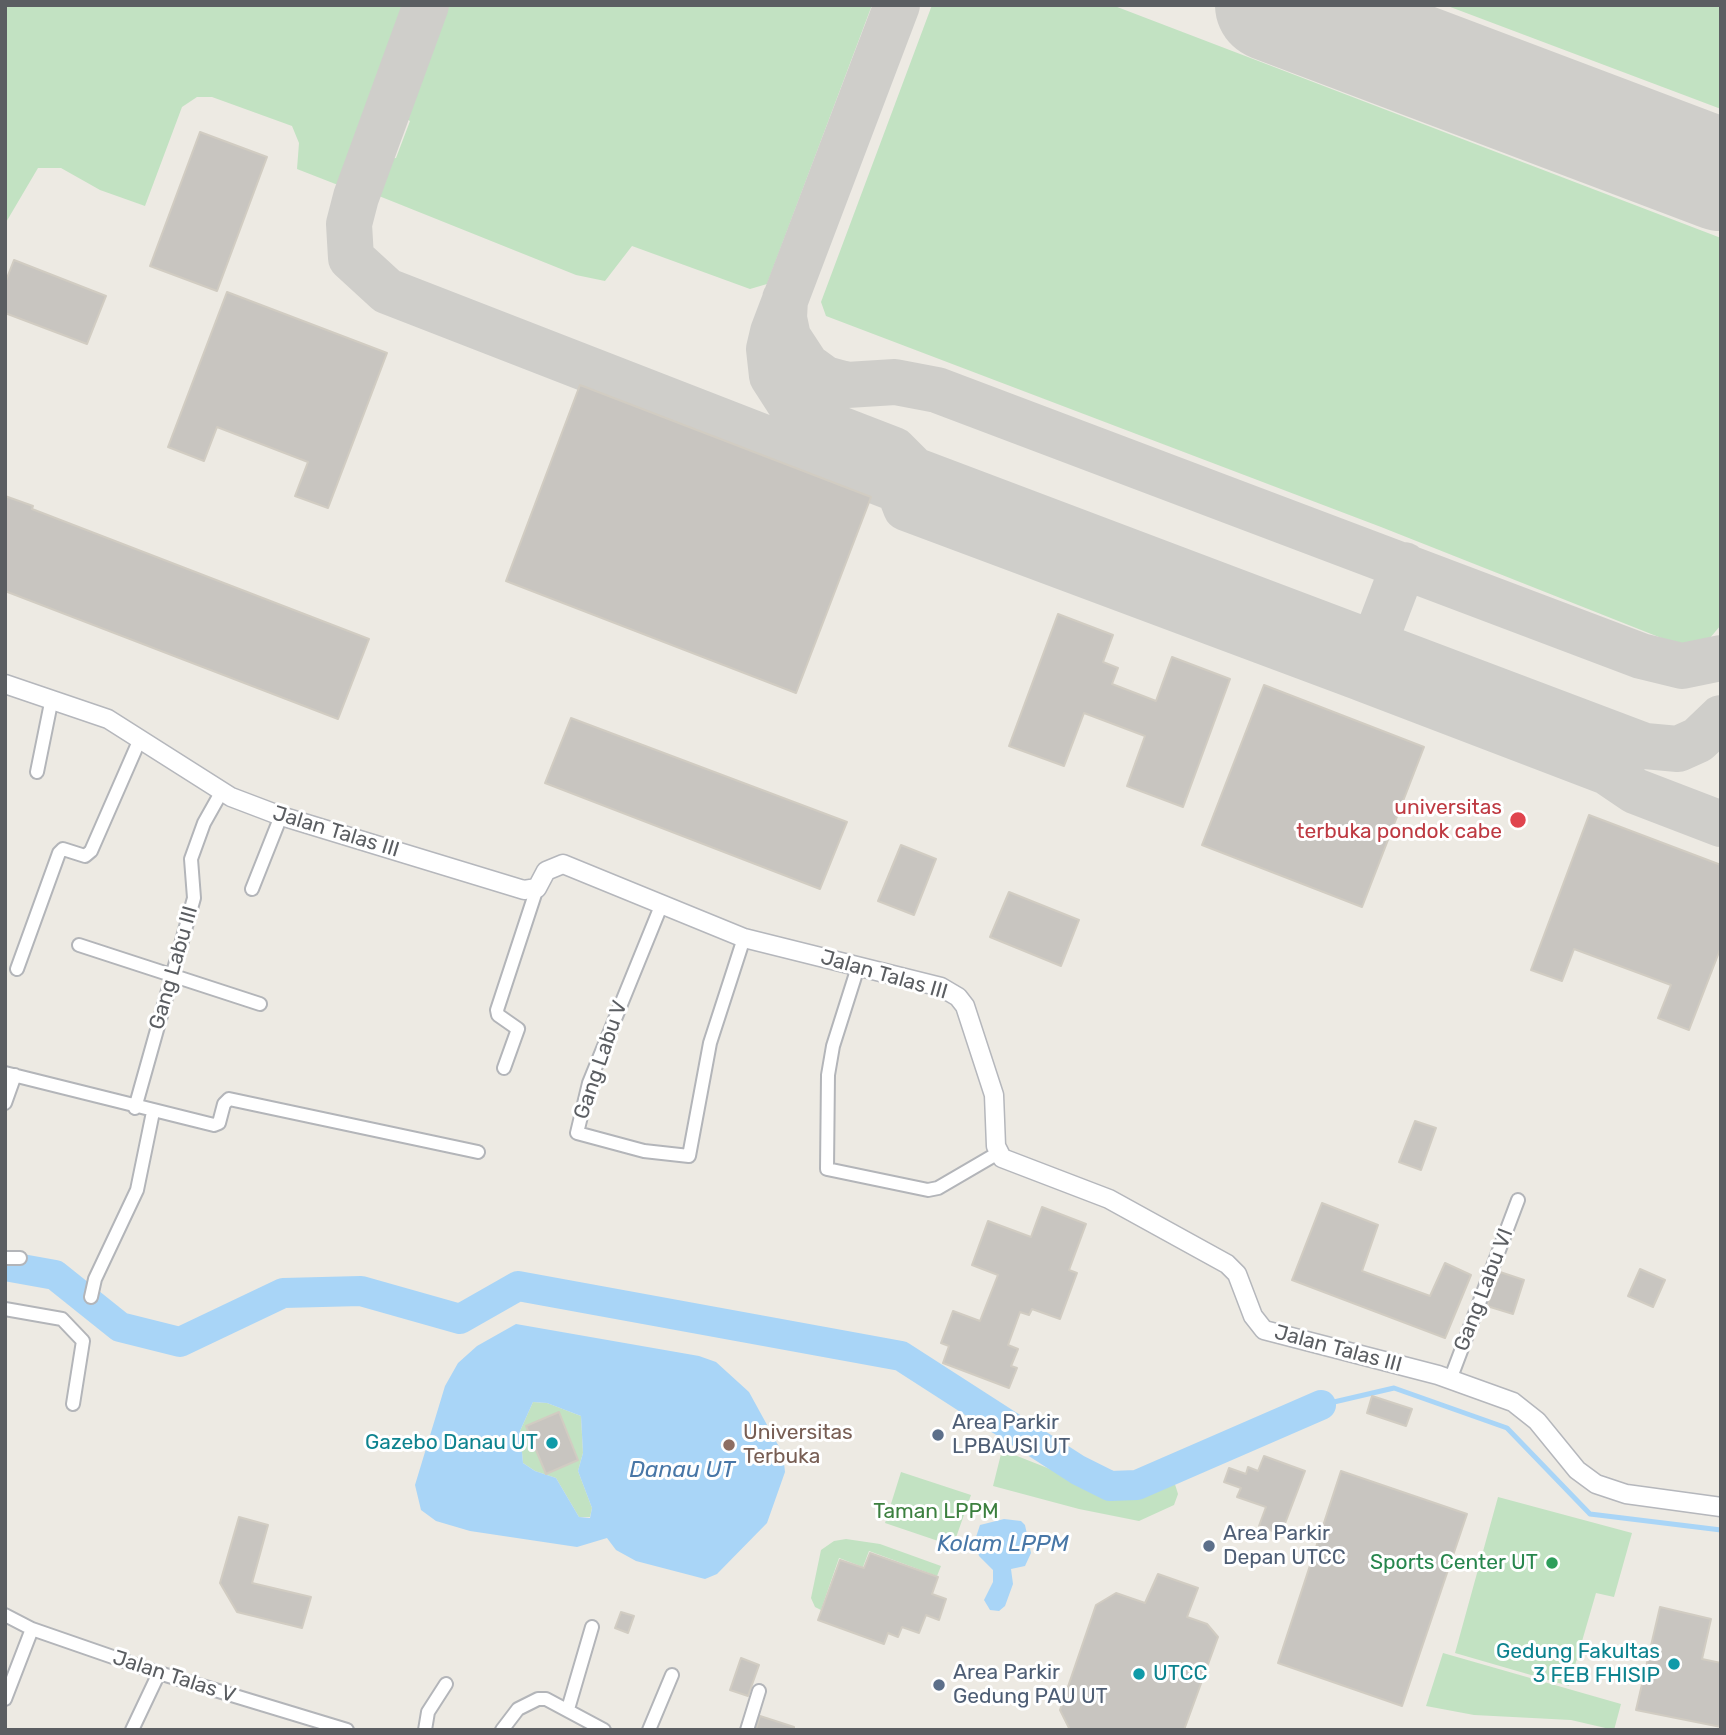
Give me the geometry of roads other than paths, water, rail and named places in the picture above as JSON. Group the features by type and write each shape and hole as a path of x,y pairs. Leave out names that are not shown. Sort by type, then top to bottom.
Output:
{"street":[{"name":"Jalan Talas III","path":"5,684 96,714 222,791 244,803 281,816 520,889 537,888 546,871 563,864 744,938 941,987 962,1001 994,1095 998,1153 1002,1158 1109,1199 1227,1264 1237,1274 1253,1316 1264,1330 1450,1380 1522,1408 1537,1421 1577,1470 1596,1485 1626,1494 1721,1507"},
{"path":"37,772 52,698"},
{"path":"17,969 58,853 63,849 85,856 91,851 140,739"},
{"name":"Gang Labu III","path":"135,1108 194,898 191,859 204,823 222,791"},
{"path":"253,888 281,816"},
{"path":"504,1068 518,1029 498,1015 497,1010 537,888"},
{"name":"Gang Labu V","path":"661,906 589,1083 578,1133 644,1151 690,1156 716,1016 744,938"},
{"path":"79,945 172,973 260,1004"},
{"path":"858,967 833,1046 828,1075 827,1169 928,1190 938,1188 998,1153"},
{"path":"5,1103 10,1074 135,1108 216,1125 224,1104 229,1099 478,1152"},
{"path":"91,1297 94,1279 138,1190 153,1112"},
{"name":"Gang Labu VI","path":"1450,1380 1518,1200"},
{"path":"5,1258 20,1258"},
{"path":"6,1313 62,1319 83,1341 74,1404"},
{"name":"Jalan Talas V","path":"5,1615 32,1629 159,1673 347,1730"},
{"path":"568,1709 592,1627"},
{"path":"5,1699 32,1629"},
{"path":"132,1730 159,1673"},
{"path":"649,1730 673,1675"},
{"path":"413,1730 423,1730 428,1712 446,1685"},
{"path":"747,1730 758,1691"},
{"path":"502,1730 518,1709 538,1699 547,1699 604,1730"}],"water":[{"name":"Danau UT","path":"516,1324 699,1356 716,1362 749,1392 783,1454 785,1472 767,1523 717,1574 705,1579 636,1561 616,1550 607,1538 577,1547 470,1531 436,1521 421,1510 415,1485 445,1386 458,1363 477,1346","holes":["533,1402 547,1403 581,1416 583,1453 578,1471 592,1508 590,1518 579,1517 556,1478 535,1471 523,1463 520,1431"]},
{"name":"Kolam LPPM","path":"1004,1519 1021,1521 1025,1525 1031,1553 1025,1566 1011,1569 1013,1584 1005,1606 999,1611 990,1610 984,1600 993,1582 993,1570 979,1556 975,1540 980,1525"}],"waterway":[{"path":"5,1266 55,1275 120,1327 180,1342 283,1293 361,1291 460,1319 518,1286 901,1356 1078,1470 1110,1486 1137,1485 1321,1405"},
{"path":"1321,1405 1394,1388 1507,1428 1590,1514 1721,1530"}],"place":[{"name":"universitas terbuka pondok cabe","path":"1518,820"},
{"name":"Area Parkir LPBAUSI UT","path":"938,1435"},
{"name":"Gazebo Danau UT","path":"552,1443"},
{"name":"Universitas Terbuka","path":"729,1445"},
{"name":"Area Parkir Depan UTCC","path":"1209,1546"},
{"name":"Sports Center UT","path":"1552,1563"},
{"name":"Gedung Fakultas 3 FEB FHISIP","path":"1674,1664"},
{"name":"UTCC","path":"1139,1674"},
{"name":"Area Parkir Gedung PAU UT","path":"939,1685"}],"park label":[{"name":"Taman LPPM","path":"936,1512"}]}
